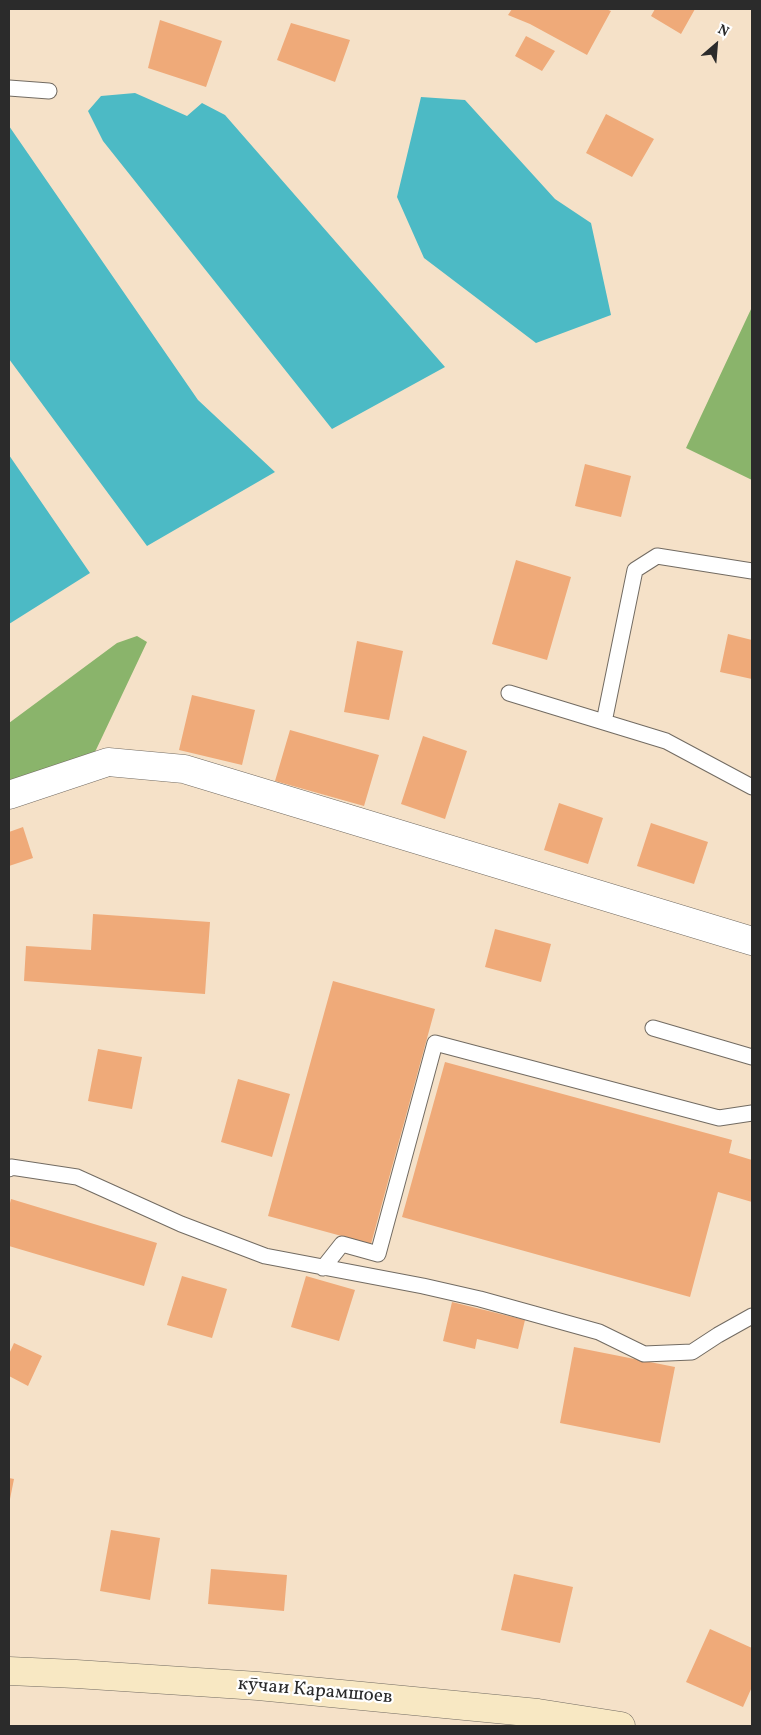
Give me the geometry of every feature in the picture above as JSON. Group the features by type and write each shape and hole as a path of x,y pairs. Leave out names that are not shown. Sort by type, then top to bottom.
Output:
{"main road":[{"name":"кӯчаи Карамшоев","path":"9,1672 76,1674 258,1686 538,1713 621,1726"}],"street":[{"path":"9,795 108,762 184,769 752,940"}],"lane":[{"path":"9,88 48,91"},
{"path":"604,722 635,570 657,556 752,571"},
{"path":"509,693 666,741 752,787"},
{"path":"653,1028 752,1057"},
{"path":"323,1268 342,1244 378,1254 435,1043 719,1118 752,1113"},
{"path":"9,1169 10,1167 77,1177 181,1224 265,1256 423,1286 480,1299 599,1332 644,1354 692,1352 752,1316"}],"green space":[{"path":"752,307 752,480 686,448"},
{"path":"137,636 147,642 95,752 9,788 9,723 117,643"}],"water":[{"path":"135,93 187,116 202,103 225,115 445,367 332,429 103,141 88,111 101,96"},
{"path":"421,97 465,100 555,199 591,223 611,315 536,343 424,258 397,197"},
{"path":"9,126 198,400 275,472 147,546 9,359"},
{"path":"9,455 90,573 9,624"}],"building":[{"path":"512,9 606,9 611,11 587,55 530,24 508,15"},
{"path":"655,9 695,9 681,34 651,16"},
{"path":"160,20 222,41 206,87 148,68"},
{"path":"291,23 350,40 335,82 277,60"},
{"path":"526,36 555,51 542,71 515,56"},
{"path":"606,114 654,139 632,177 586,153"},
{"path":"585,464 631,476 621,517 575,506"},
{"path":"516,560 571,577 547,660 492,644"},
{"path":"728,634 752,640 752,679 720,672"},
{"path":"357,641 403,651 389,720 344,712"},
{"path":"192,695 255,710 242,765 179,750"},
{"path":"290,730 379,755 364,806 275,781"},
{"path":"423,736 467,751 445,819 401,804"},
{"path":"559,803 603,818 588,864 544,850"},
{"path":"651,823 708,842 694,884 637,866"},
{"path":"23,827 33,858 9,866 9,832"},
{"path":"93,914 210,922 205,994 24,981 26,946 91,950"},
{"path":"495,929 551,944 541,982 485,967"},
{"path":"333,981 435,1009 371,1244 268,1216"},
{"path":"98,1049 142,1057 132,1109 88,1101"},
{"path":"445,1062 732,1140 729,1153 752,1160 752,1202 718,1192 690,1297 402,1217"},
{"path":"238,1079 290,1094 272,1157 221,1142"},
{"path":"11,1199 157,1243 144,1286 9,1246 9,1207"},
{"path":"182,1276 227,1289 212,1338 167,1325"},
{"path":"306,1276 355,1290 339,1341 291,1327"},
{"path":"452,1302 525,1320 518,1349 477,1339 475,1349 443,1341"},
{"path":"14,1343 42,1356 28,1386 9,1376 9,1354"},
{"path":"574,1347 675,1367 660,1443 560,1423"},
{"path":"9,1478 14,1479 10,1499 9,1499"},
{"path":"111,1530 160,1538 150,1600 100,1591"},
{"path":"211,1569 287,1575 284,1611 208,1604"},
{"path":"514,1574 573,1587 560,1643 501,1630"},
{"path":"710,1629 752,1648 752,1687 743,1707 686,1682"}]}
